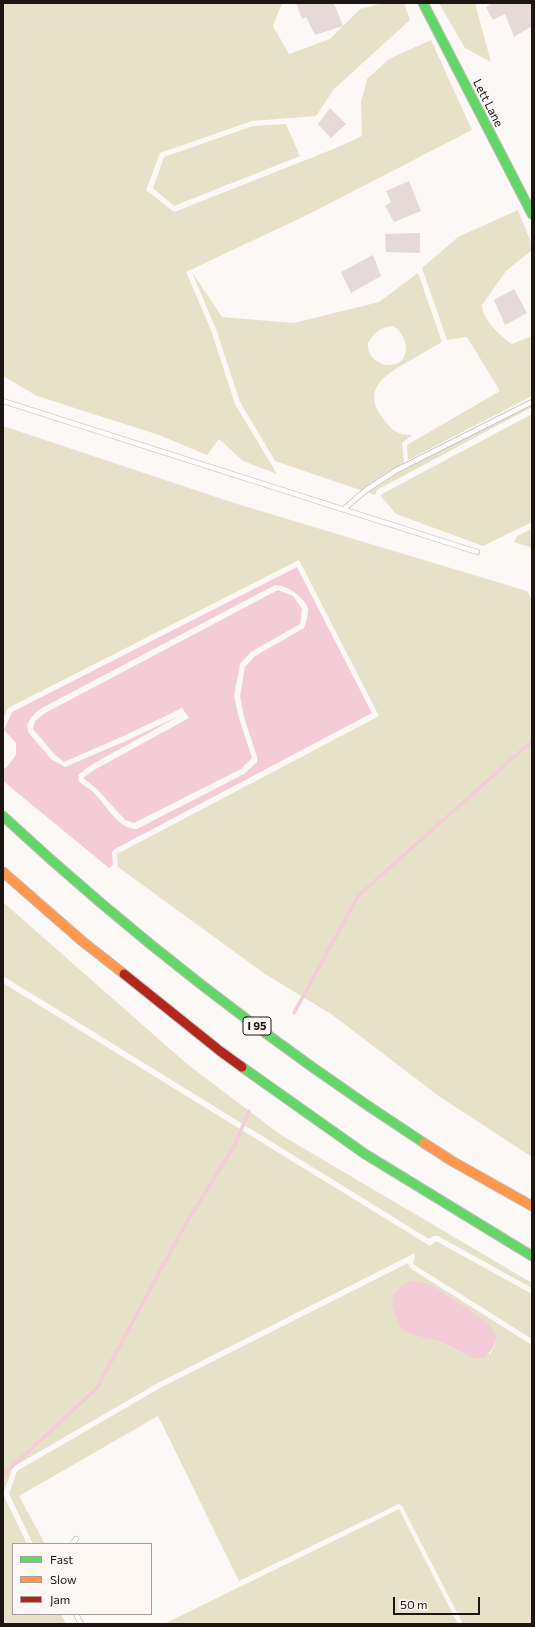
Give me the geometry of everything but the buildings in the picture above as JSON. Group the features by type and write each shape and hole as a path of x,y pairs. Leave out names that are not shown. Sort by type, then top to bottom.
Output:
{"main road":[{"name":"Lett Lane","path":"423,3 532,214"},
{"name":"I 95","path":"3,816 50,860 203,987 366,1105 452,1161 532,1206"},
{"path":"3,872 82,941 220,1051 365,1154 532,1256"}],"lane":[{"path":"3,401 477,552"},
{"path":"344,509 366,490 397,470 532,402"},
{"path":"73,1543 76,1539"},
{"path":"76,1615 81,1624"}],"shaded area":[{"path":"3,3 282,3 273,26 289,54 330,39 360,9 383,3 404,3 410,20 334,89 316,116 252,121 160,153 146,190 174,212 336,148 362,136 361,102 367,79 389,59 431,40 472,130 309,214 186,272 211,330 235,404 277,474 243,461 219,439 207,455 159,435 37,396 3,376"},
{"path":"439,3 475,3 491,62 465,48"},
{"path":"286,124 300,156 174,206 153,188 164,157 253,126"},
{"path":"518,210 532,245 532,250 506,271 482,305 485,316 489,322 512,344 532,336 532,396 408,460 407,445 500,391 467,337 447,340 422,268 458,237"},
{"path":"418,273 442,342 393,371 379,383 376,390 374,398 376,407 385,421 394,430 402,434 412,435 402,443 404,463 407,465 532,402 532,407 377,490 375,495 275,461 240,402 216,329 193,275 222,317 294,323 379,302","holes":["392,326 396,328 403,337 406,350 403,358 397,363 390,365 382,364 374,360 369,353 368,343 372,336 380,330"]},
{"path":"532,414 532,522 483,546 396,514 380,495"},
{"path":"3,426 234,503 527,591 532,600 532,1157 440,1097 331,1014 265,974 118,867 117,854 379,716 299,560 8,708 3,719"},
{"path":"532,529 532,548 514,542 517,536"},
{"path":"297,567 372,713 115,849 112,852 113,865 109,868 3,781 3,769 6,768 16,755 16,743 4,730 12,712","holes":["275,585 279,585 294,592 303,600 308,609 307,616 304,628 255,656 245,667 240,696 244,717 257,757 257,762 244,774 137,829 130,828 118,821 99,798 79,782 78,775 91,765 181,715 65,767 51,759 29,733 29,721 33,715 42,708"]},
{"path":"278,590 293,596 302,609 300,624 251,652 240,664 234,696 239,718 252,758 241,769 134,823 125,820 97,789 83,778 94,770 189,718 182,708 126,735 64,762 55,755 33,729 35,721 45,713"},
{"path":"3,902 187,1064 281,1135 532,1283 532,1288 438,1236 433,1236 429,1239 3,976"},
{"path":"3,983 430,1246 436,1241 532,1294 532,1339 413,1264 415,1253 158,1383 13,1467 3,1494"},
{"path":"408,1263 413,1270 532,1345 532,1624 463,1624 402,1506 399,1504 239,1581 158,1416 19,1496 44,1543 33,1543 9,1494 17,1471 160,1388","holes":["422,1282 443,1293 462,1306 497,1337 490,1354 472,1358 443,1343 426,1338"]},
{"path":"412,1281 422,1282 435,1287 490,1325 497,1337 491,1351 484,1358 472,1358 443,1343 408,1333 401,1329 392,1307 393,1296 404,1283"},
{"path":"3,1494 27,1543 12,1543 12,1615 62,1615 66,1624 3,1624"},
{"path":"399,1509 458,1624 164,1624"}],"waterway":[{"path":"294,1013 358,896 532,741"},
{"path":"3,1475 97,1388 185,1225 235,1145 249,1111"}],"traffic: fast":[{"path":"423,3 532,214"},
{"path":"3,816 52,861 154,947 206,988 314,1068 424,1143"},
{"path":"242,1067 365,1154 532,1256"}],"traffic: slow":[{"path":"3,872 82,941 124,974"},
{"path":"424,1143 452,1161 532,1206"}],"traffic: jam":[{"path":"124,974 242,1067"}]}
